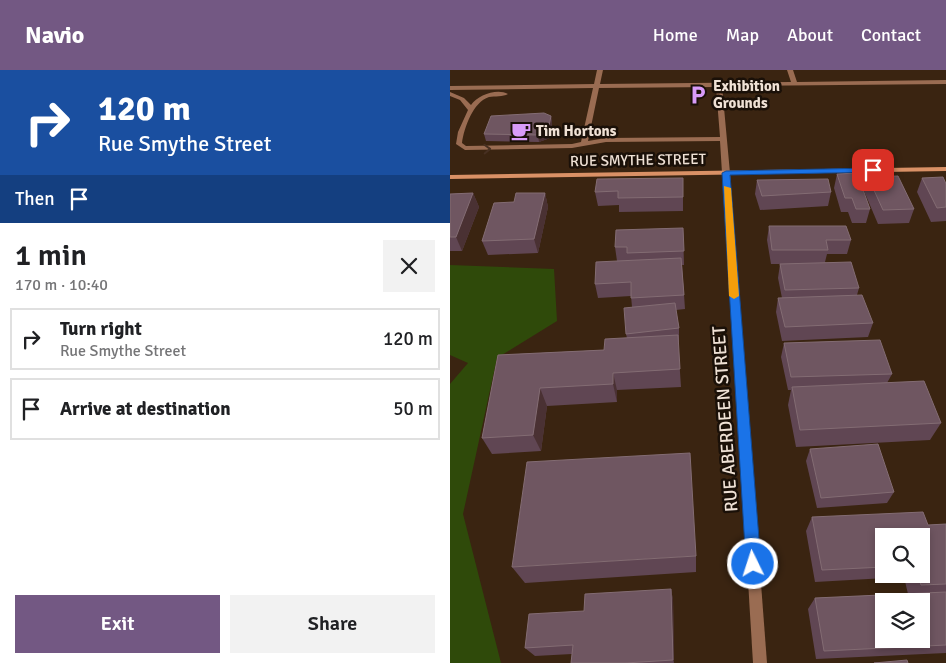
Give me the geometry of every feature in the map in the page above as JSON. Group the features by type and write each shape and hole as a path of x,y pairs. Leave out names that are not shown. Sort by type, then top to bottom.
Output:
{"main road":[{"name":"RUE SMYTHE STREET","path":"450,177 946,169"}],"street":[{"path":"584,143 600,70"},
{"path":"790,70 795,84"},
{"path":"450,88 946,82"},
{"name":"RUE ABERDEEN STREET","path":"719,85 760,663"},
{"path":"596,86 556,94 496,94 481,98 474,103 471,109 459,138 459,144 465,148 572,146 606,140 722,139"},
{"path":"450,94 462,99 471,109"}],"green space":[{"path":"450,265 554,269 557,321 497,358 463,514 501,663 450,663 450,384 468,363 450,355"}],"building":[{"name":"Tim Hortons","path":"544,113 551,116 548,131 538,135 484,134 491,116"},
{"path":"857,173 870,209 856,209 852,198 845,198 837,174"},
{"path":"898,176 914,209 883,210 868,177"},
{"path":"943,177 946,184 946,207 937,208 922,178"},
{"path":"683,178 683,197 618,198 618,191 595,192 597,179"},
{"path":"828,179 831,192 762,196 757,180"},
{"path":"473,193 456,237 450,237 450,194"},
{"path":"516,193 545,193 534,239 482,241 494,203 514,202"},
{"path":"769,226 846,226 851,240 826,240 828,250 772,250"},
{"path":"683,228 684,251 627,253 627,247 615,247 616,230"},
{"path":"681,258 684,295 631,298 631,282 595,284 596,262"},
{"path":"851,262 859,288 785,290 780,264"},
{"path":"862,295 873,323 785,327 778,298"},
{"path":"675,303 679,328 626,334 624,308"},
{"path":"678,335 680,369 613,373 613,384 540,388 533,435 482,438 498,355 604,350 605,339"},
{"path":"880,340 892,374 791,377 784,343"},
{"path":"924,381 941,423 800,430 792,387"},
{"path":"878,444 894,492 821,498 810,449"},
{"path":"690,453 696,556 512,567 527,462"},
{"path":"923,512 928,525 946,524 946,584 921,585 920,583 930,583 930,528 875,528 875,567 822,570 812,517"},
{"path":"671,589 673,660 625,663 571,663 573,645 525,648 529,614 584,611 585,594"},
{"path":"946,592 946,645 930,646 930,593 924,593"},
{"path":"875,595 875,648 885,648 824,651 815,598"},
{"path":"907,660 908,663 874,663"}],"slow traffic":[{"path":"727,188 734,296"}],"place":[{"name":"Exhibition Grounds","path":"698,95"},
{"name":"Tim Hortons","path":"521,131"}],"route":[{"path":"753,564 726,173 873,170"}]}
